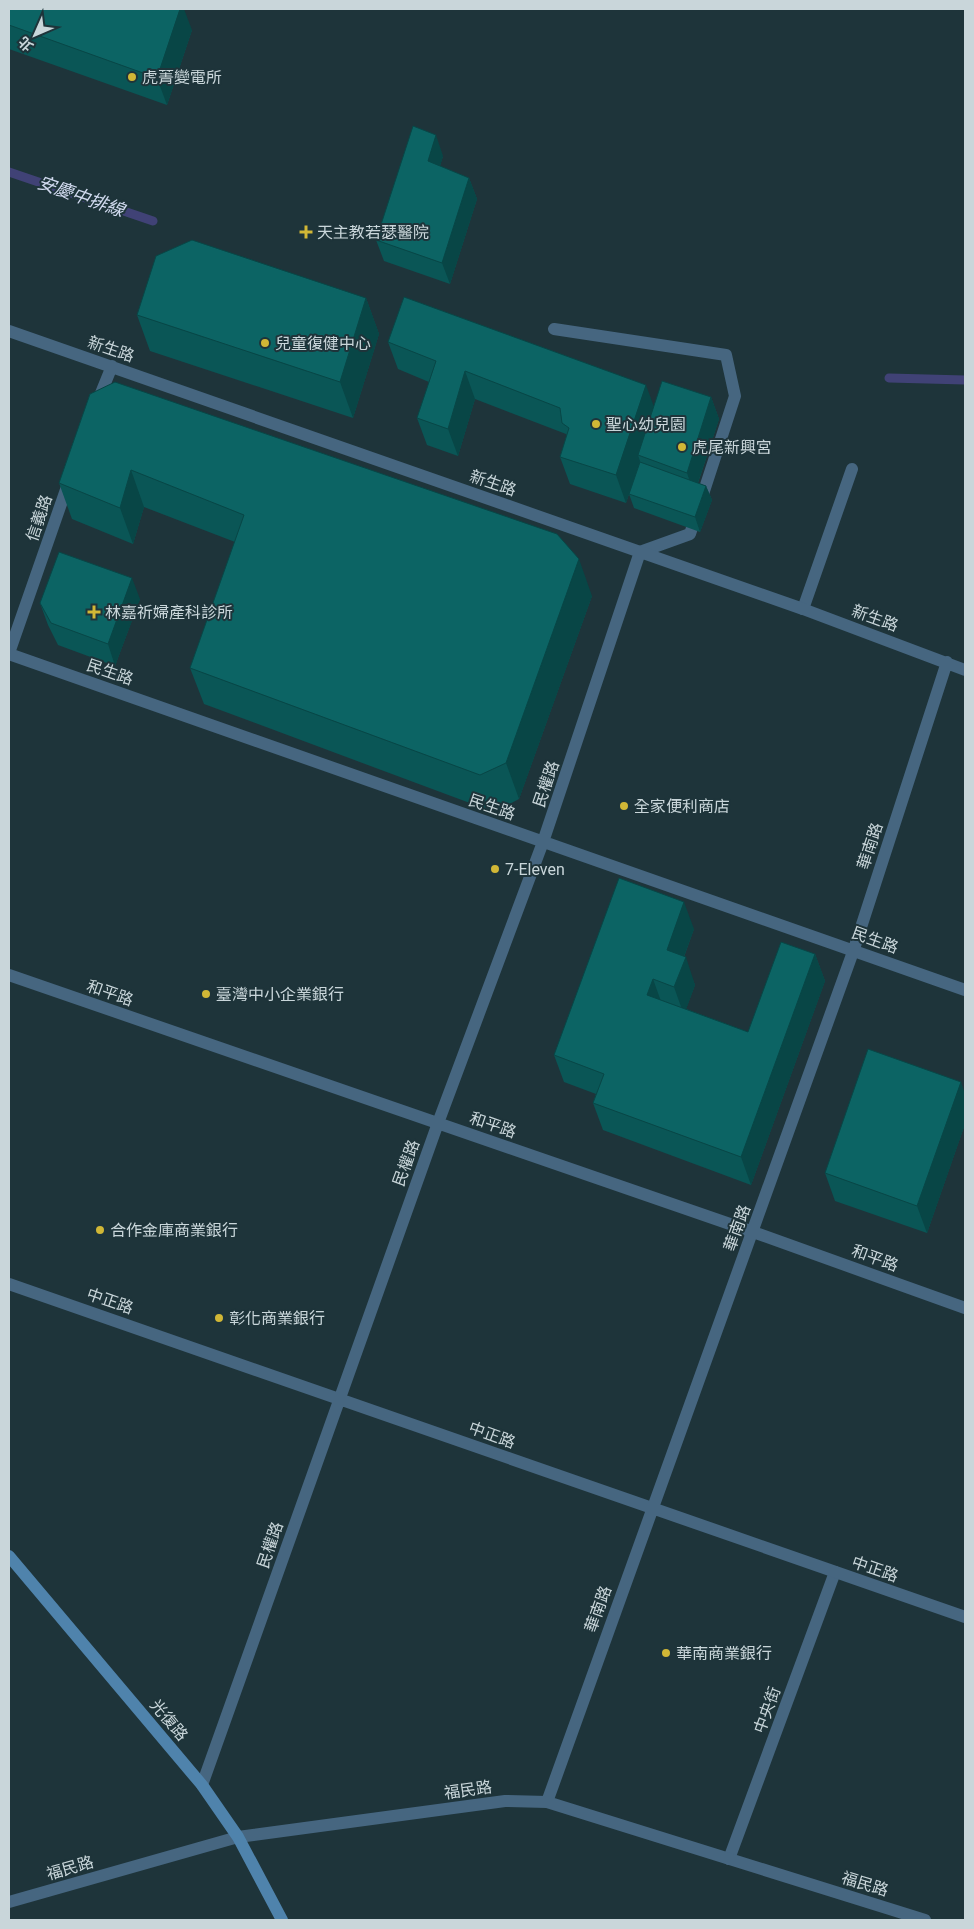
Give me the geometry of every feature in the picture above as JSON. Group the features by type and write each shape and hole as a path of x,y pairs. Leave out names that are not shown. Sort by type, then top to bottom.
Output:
{"street":[{"path":"554,329 726,355 735,396 690,534 640,552"},
{"name":"新生路","path":"9,330 802,609 965,670"},
{"path":"93,414 112,366"},
{"path":"802,609 852,469"},
{"name":"信義路","path":"9,653 73,470"},
{"name":"民權路","path":"202,1785 438,1123 543,842 640,552"},
{"name":"民生路","path":"9,653 543,842 854,949 965,990"},
{"name":"華南路","path":"547,1802 854,949 947,662"},
{"name":"和平路","path":"9,975 753,1232 965,1308"},
{"name":"中正路","path":"9,1284 965,1617"},
{"name":"光復路","path":"9,1556 202,1785 238,1837 282,1920"},
{"name":"中央街","path":"729,1859 835,1572"},
{"name":"福民路","path":"9,1902 238,1837 505,1801 547,1802 925,1920"}],"building":[{"path":"9,9 180,9 157,78 9,25"},
{"path":"413,126 436,135 428,161 469,178 442,263 376,240"},
{"path":"192,240 366,298 340,382 137,315 156,256"},
{"path":"404,297 646,385 616,475 560,457 569,428 562,423 560,408 465,371 448,429 417,418 436,361 388,342"},
{"path":"662,381 711,397 687,473 638,455"},
{"path":"115,382 557,534 579,559 506,763 480,775 190,668 244,515 131,470 120,508 59,483 90,394"},
{"path":"640,462 706,486 695,517 629,494"},
{"name":"林嘉祈婦產科診所","path":"59,552 132,578 108,644 51,623 40,603"},
{"path":"619,878 684,902 667,950 686,957 674,987 653,979 647,995 748,1032 781,942 815,954 741,1157 593,1103 604,1074 554,1055"},
{"path":"868,1049 961,1082 917,1206 825,1173"}],"waterway":[{"name":"安慶中排線","path":"9,172 153,221"},
{"name":"安慶中排線","path":"889,378 965,380"}],"place":[{"name":"虎菁變電所","path":"132,77"},
{"name":"天主教若瑟醫院","path":"306,232"},
{"name":"兒童復健中心","path":"265,343"},
{"name":"聖心幼兒園","path":"596,424"},
{"name":"虎尾新興宮","path":"682,447"},
{"name":"林嘉祈婦產科診所","path":"94,612"},
{"name":"全家便利商店","path":"624,806"},
{"name":"7-Eleven","path":"495,869"},
{"name":"臺灣中小企業銀行","path":"206,994"},
{"name":"合作金庫商業銀行","path":"100,1230"},
{"name":"彰化商業銀行","path":"219,1318"},
{"name":"華南商業銀行","path":"666,1653"}]}
